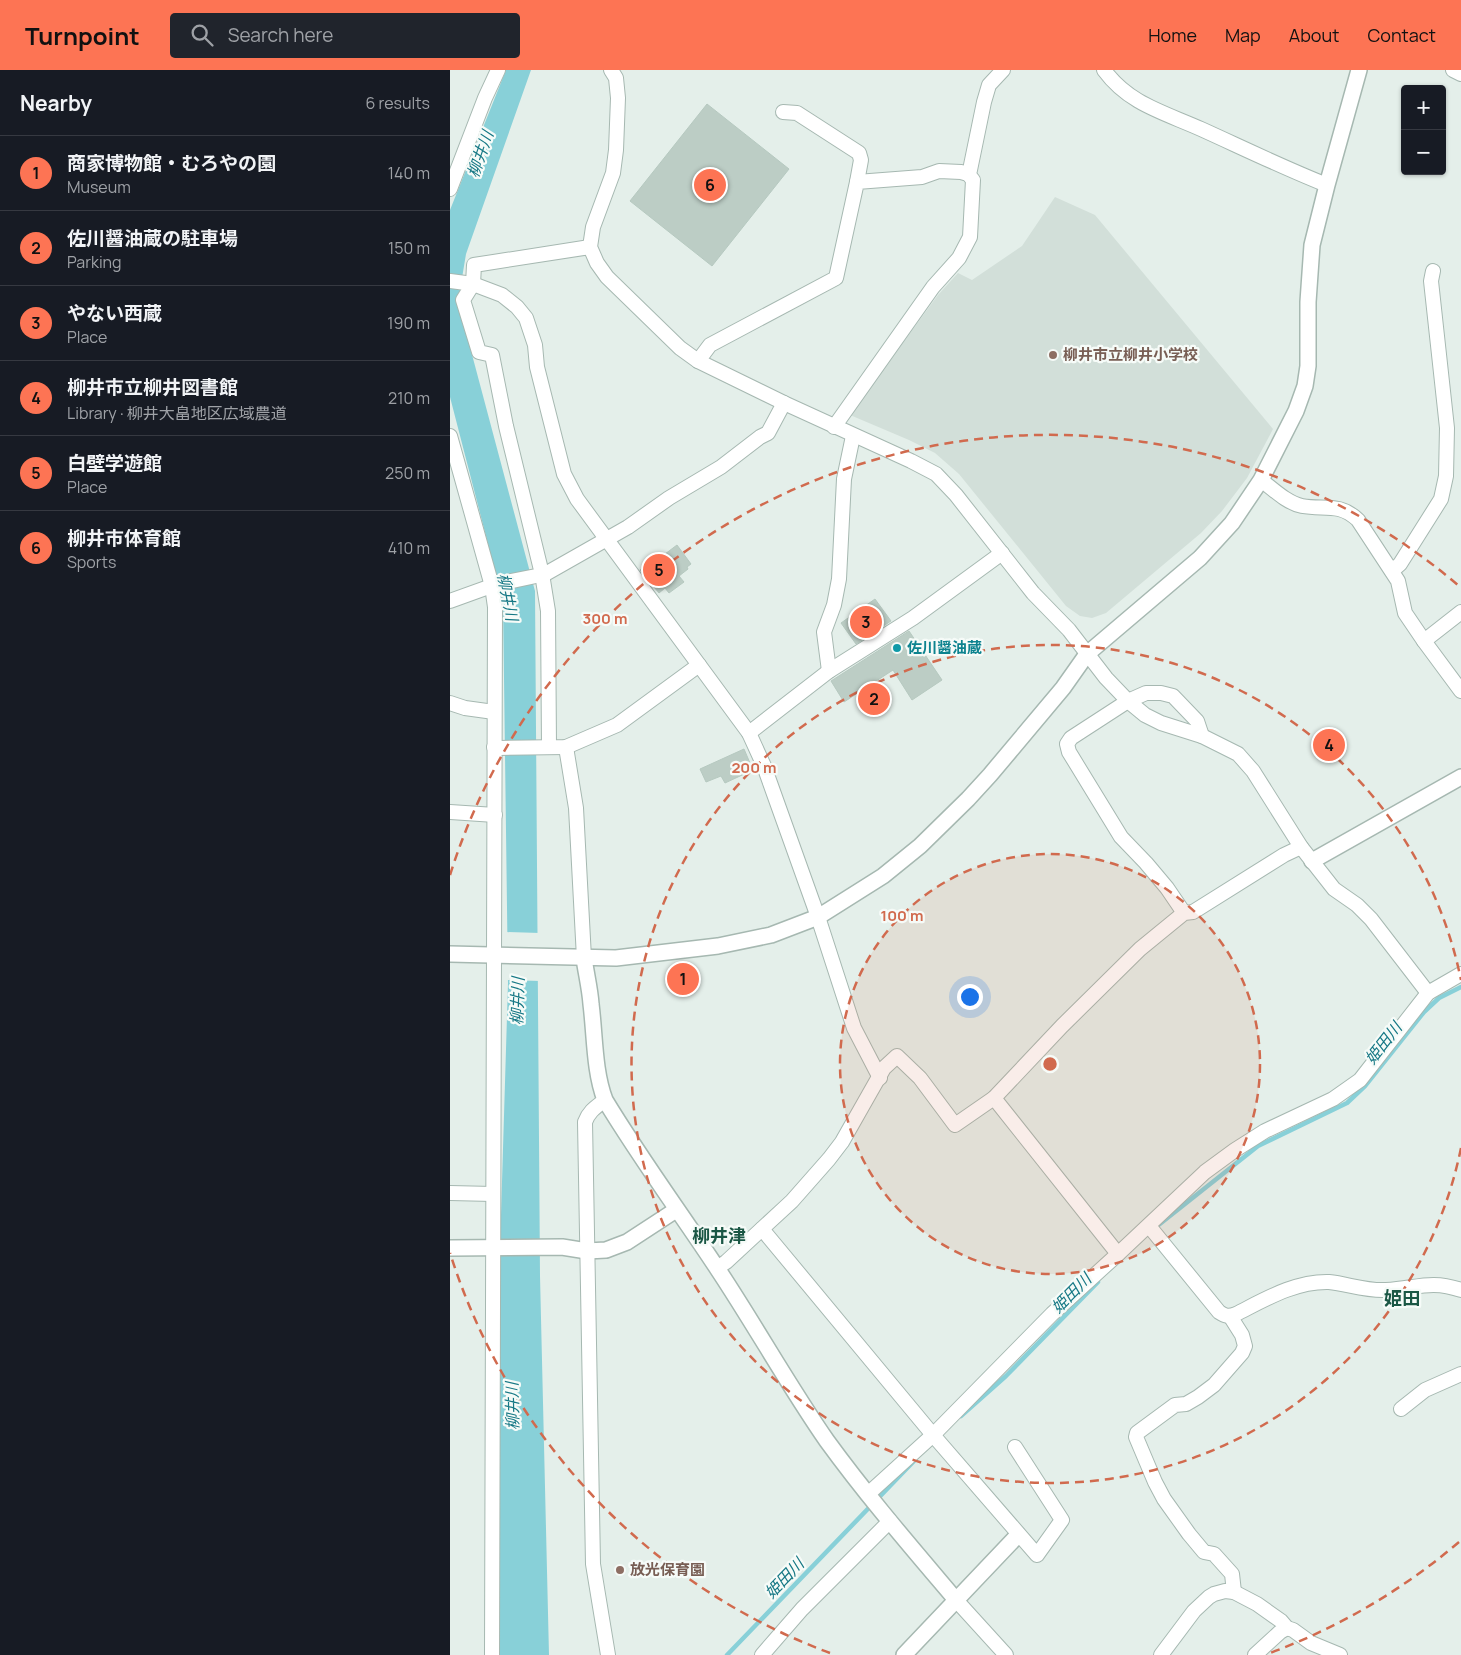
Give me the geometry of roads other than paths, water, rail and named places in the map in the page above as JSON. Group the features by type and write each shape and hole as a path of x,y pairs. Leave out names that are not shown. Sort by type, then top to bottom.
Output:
{"street":[{"path":"450,189 485,98 498,70"},
{"path":"611,70 616,78 618,98 616,150 612,173 593,227 590,247 607,277 680,348 698,361 936,474 956,495 1042,603 1069,630 1086,654 1128,701 1145,715 1162,723 1202,736 1238,754 1253,771 1312,861 1334,889 1357,905 1371,919 1428,992"},
{"path":"968,174 989,85 1003,70"},
{"path":"1104,70 1125,94 1151,108 1281,167 1327,185"},
{"path":"450,954 625,958 718,946 771,935 818,918 883,876 920,846 968,799 1063,688 1086,654 1200,558 1232,523 1261,480 1296,411 1305,386 1309,343 1308,302 1312,245 1359,70"},
{"path":"1453,70 1461,74"},
{"path":"698,361 710,345 836,278 857,182 861,160 859,153 797,113 783,112"},
{"path":"834,427 933,287 959,258 970,237 972,221 973,180 968,174 940,171 922,177 857,182"},
{"path":"544,747 548,611 492,355 479,352 463,300 474,265 590,247"},
{"path":"1392,571 1400,564 1441,499 1446,476 1447,428 1431,281 1433,270"},
{"path":"450,281 469,283 502,295 517,307 526,318 535,345 537,367 564,474 577,499 749,733 764,766 818,918 854,1028 880,1078"},
{"path":"450,601 494,585 539,575 628,527 669,498 721,467 768,433 784,403"},
{"path":"450,436 494,585 495,607 494,712 497,748 495,815 499,955 493,1194 499,1248 492,1655"},
{"path":"829,671 824,632 834,605 839,579 844,479 853,436"},
{"path":"1261,480 1288,500 1301,506 1340,508 1352,514 1358,520 1398,581 1405,613 1461,692"},
{"path":"749,733 829,671 913,618 1002,553"},
{"path":"1424,641 1461,612"},
{"path":"497,748 566,747 617,725 699,665"},
{"path":"1184,913 1146,862 1121,837 1069,752 1067,744 1071,738 1128,701 1146,693 1161,693 1173,696 1197,721 1202,736"},
{"path":"450,702 465,708 494,712"},
{"path":"566,747 576,808 584,958 591,1000 597,1066 602,1091 606,1100 676,1210 717,1268 827,1441 872,1499 956,1600 1006,1655"},
{"path":"1312,861 1461,777"},
{"path":"450,812 495,815"},
{"path":"717,1268 726,1262 792,1201 838,1148 880,1078 884,1068 897,1056 920,1078 955,1125 994,1098 1062,1026 1140,949 1184,913 1194,912 1284,855 1302,846"},
{"path":"872,1499 932,1435 1052,1314 1205,1172 1265,1131 1333,1099 1360,1080 1428,992 1461,974"},
{"path":"994,1098 1118,1254"},
{"path":"606,1100 587,1115 585,1122 587,1138 587,1251 593,1564 608,1655"},
{"path":"450,1193 493,1194"},
{"path":"450,1248 562,1247 587,1251 606,1250 627,1242 676,1210"},
{"path":"1149,1226 1224,1316 1230,1316 1292,1288 1310,1284 1329,1282 1367,1290 1388,1290 1434,1284 1450,1286 1461,1290"},
{"path":"762,1229 932,1435 1037,1555 1062,1520 1015,1447"},
{"path":"1230,1316 1242,1335 1245,1346 1242,1353 1214,1386 1186,1404 1175,1405 1137,1433 1136,1437 1164,1499 1204,1552 1214,1554 1232,1574 1234,1592"},
{"path":"1401,1409 1425,1390 1461,1374"},
{"path":"762,1655 802,1609 890,1521"},
{"path":"904,1655 1018,1535"},
{"path":"1161,1655 1194,1610 1209,1597 1225,1591 1234,1592 1257,1604 1281,1620 1287,1628 1294,1630 1311,1642 1340,1655"},
{"path":"1255,1655 1287,1628"}],"water":[{"name":"柳井川","path":"506,70 531,70 466,254 458,302 535,591 540,1276 549,1655 495,1655 500,1248 508,983 503,602 450,397 450,210"}],"waterway":[{"name":"姫田川","path":"1156,1227 1258,1146 1347,1103 1365,1086 1424,1012 1439,998 1461,987"},
{"name":"姫田川","path":"961,1416 1006,1376 1098,1282"},
{"name":"姫田川","path":"727,1655 915,1460"}],"place":[{"name":"柳井市体育館","path":"710,185"},
{"name":"柳井市立柳井小学校","path":"1053,355"},
{"name":"白壁学遊館","path":"659,570"},
{"name":"やない西蔵","path":"866,622"},
{"name":"佐川醤油蔵","path":"897,648"},
{"name":"佐川醤油蔵の駐車場","path":"874,699"},
{"name":"柳井市立柳井図書館","path":"1329,745"},
{"name":"商家博物館・むろやの園","path":"683,979"},
{"name":"放光保育園","path":"620,1570"}],"district":[{"name":"柳井津","path":"719,1236"},
{"name":"姫田","path":"1402,1299"}]}
